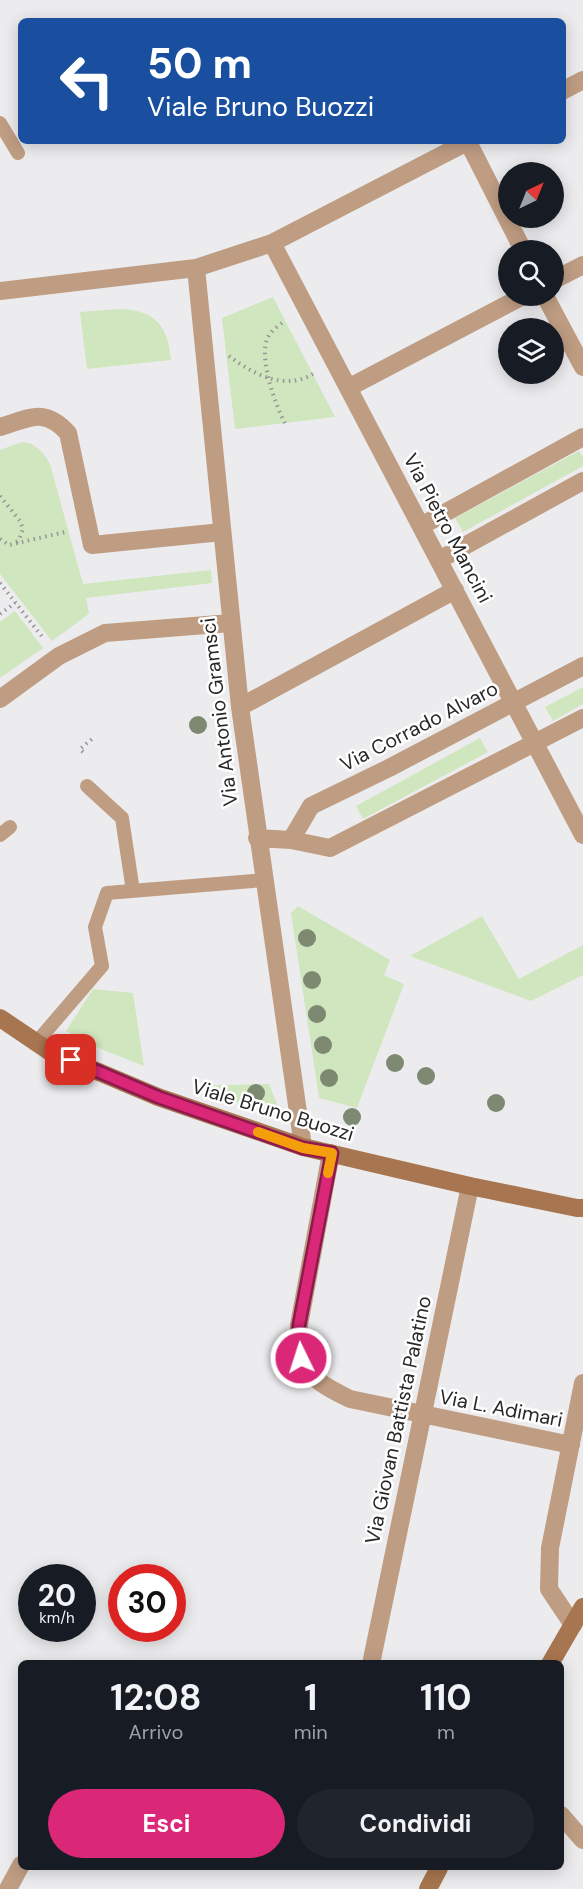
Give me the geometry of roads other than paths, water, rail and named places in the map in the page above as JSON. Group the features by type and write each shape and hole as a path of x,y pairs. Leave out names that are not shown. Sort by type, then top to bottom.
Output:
{"main road":[{"name":"Viale Bruno Buozzi","path":"0,1018 49,1051 158,1097 303,1148 470,1186 583,1208"},
{"path":"552,1660 583,1606"},
{"path":"428,1889 438,1870"}],"street":[{"path":"566,89 583,80"},
{"path":"0,291 196,268 272,243 463,144"},
{"path":"470,144 518,240"},
{"name":"Via Pietro Mancini","path":"272,243 583,835"},
{"path":"564,275 583,265"},
{"name":"Via Antonio Gramsci","path":"196,268 240,707 303,1148"},
{"path":"348,388 504,306"},
{"path":"550,306 583,367"},
{"path":"0,427 43,416 56,420 68,433 92,545 222,532"},
{"path":"421,526 583,437"},
{"path":"439,560 583,481"},
{"path":"240,707 455,590"},
{"path":"0,699 59,656 105,633 231,623"},
{"name":"Via Corrado Alvaro","path":"291,840 310,806 389,768 583,666"},
{"path":"257,838 291,840 330,848 583,718"},
{"name":"Via L. Adimari","path":"332,1153 299,1325 298,1342 301,1358 309,1374 323,1386 350,1399 571,1445"},
{"name":"Via Giovan Battista Palatino","path":"372,1660 470,1186"},
{"name":"Via L. Adimari","path":"573,1625 549,1589 550,1548 583,1383"},
{"path":"564,1818 583,1840"},
{"path":"8,1889 18,1870"}],"lane":[{"path":"0,123 18,153"},
{"path":"87,786 122,818 133,891"},
{"path":"36,1043 102,966 95,927 107,893 264,880"}]}
